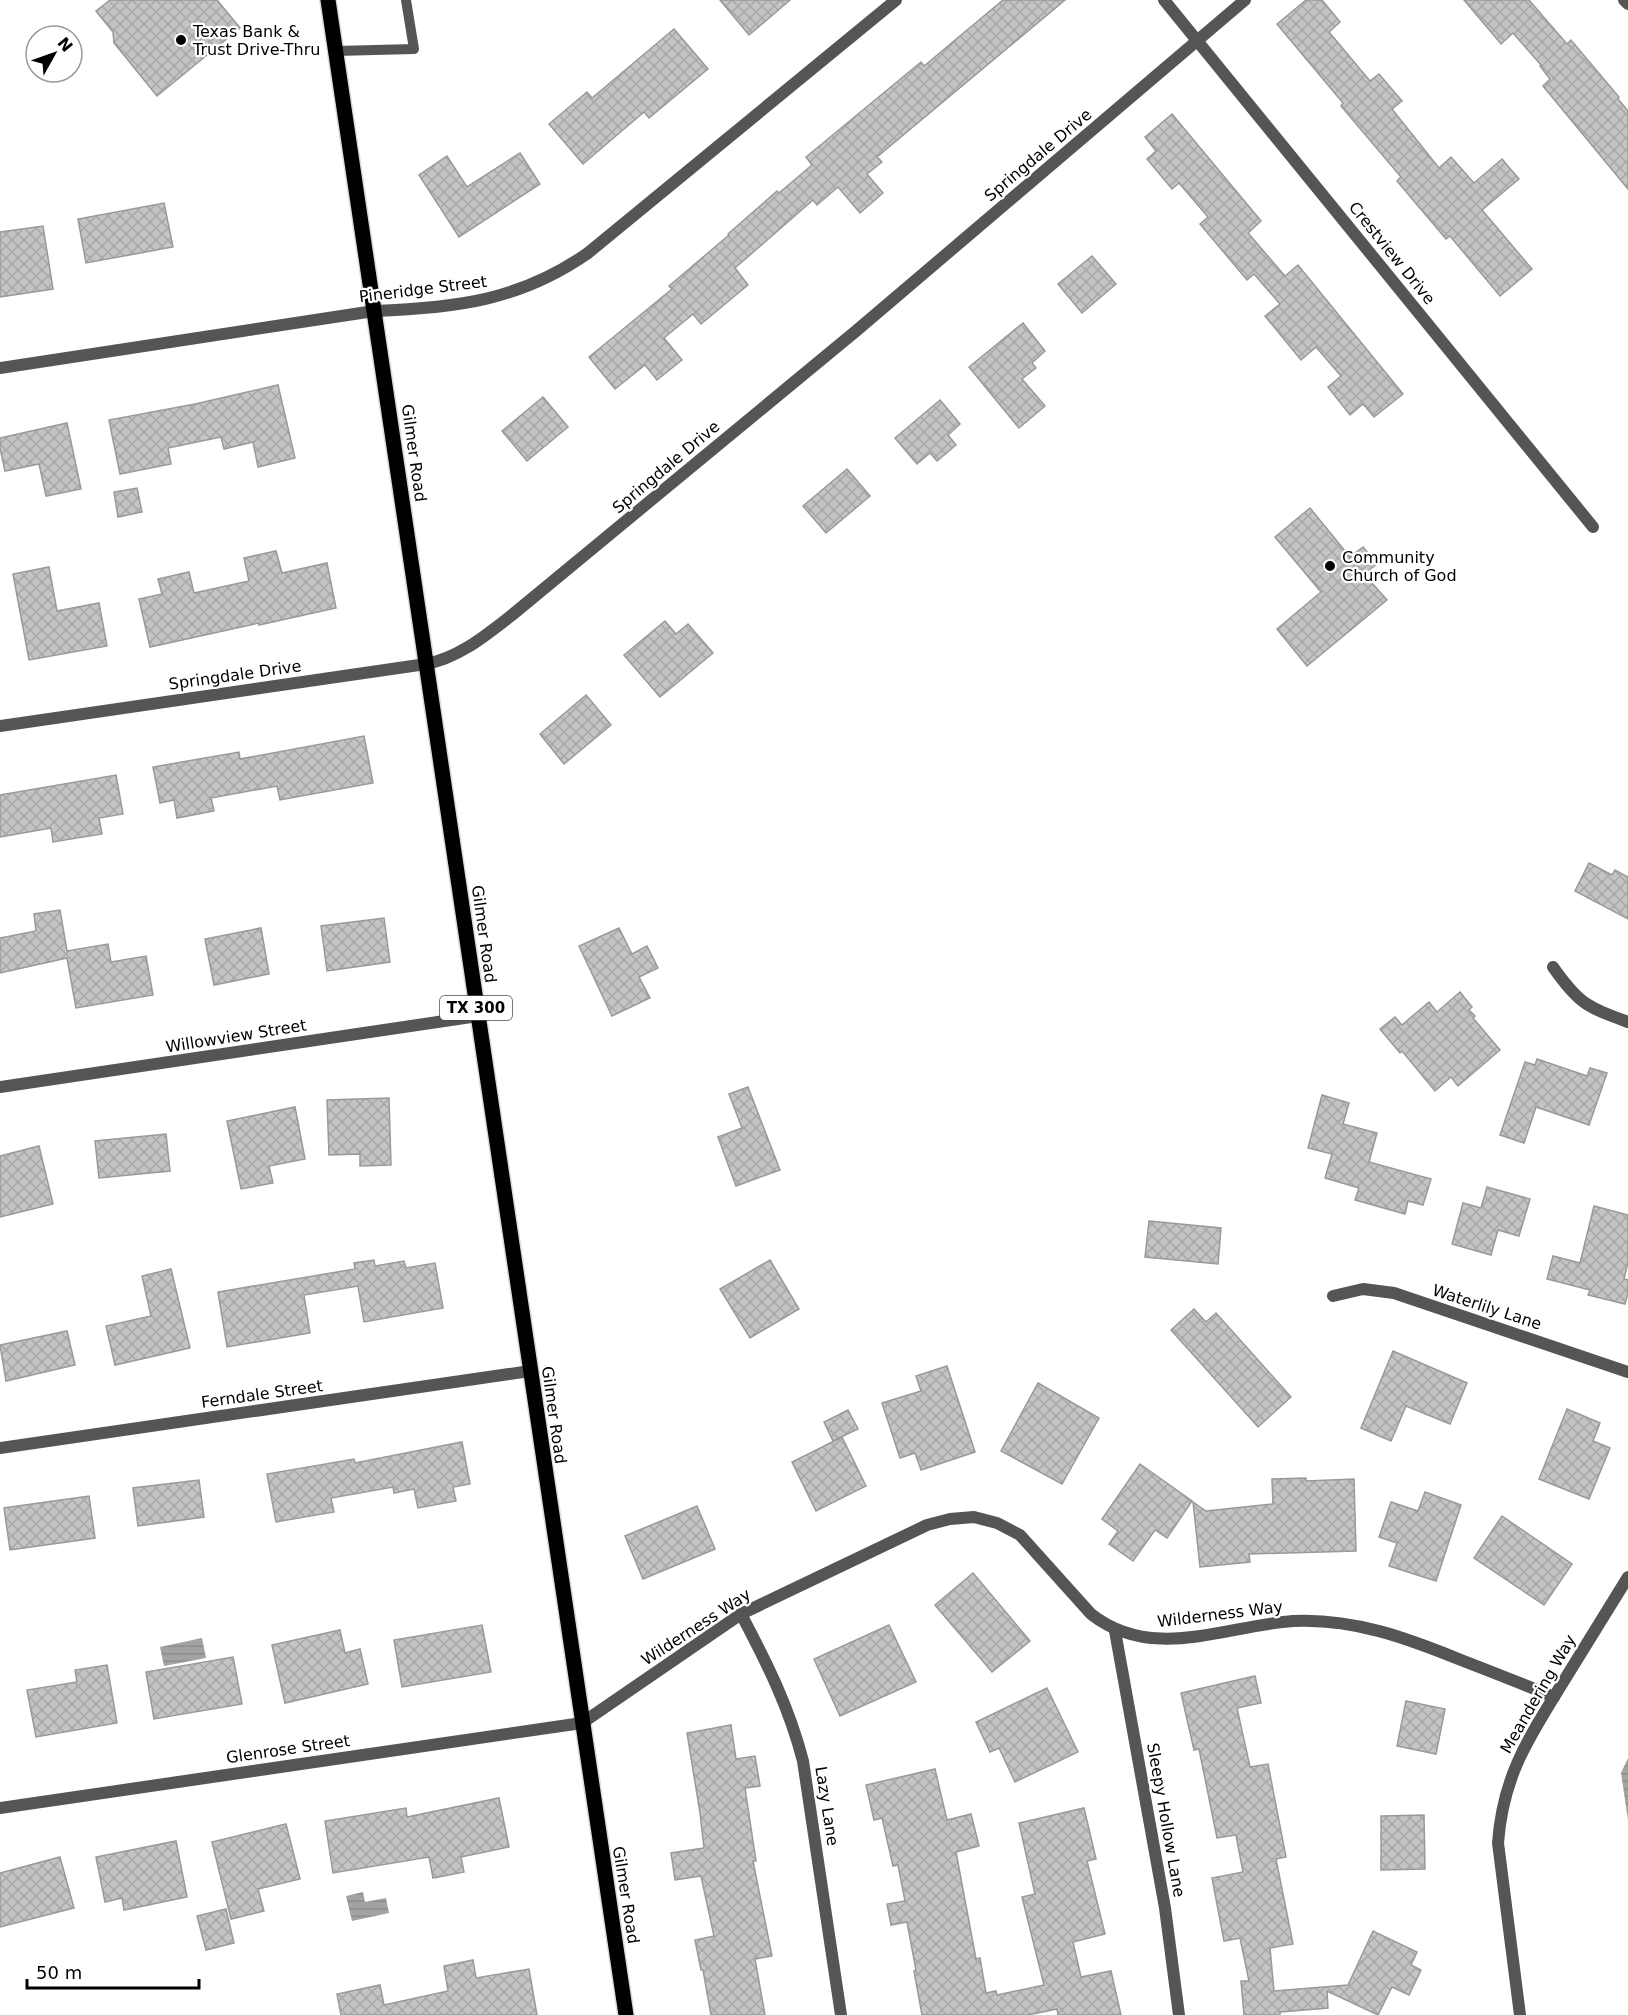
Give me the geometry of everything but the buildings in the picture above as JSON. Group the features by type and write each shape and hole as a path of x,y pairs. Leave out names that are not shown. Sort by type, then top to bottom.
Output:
{"main road":[{"name":"Gilmer Road","path":"328,0 626,2015"}],"street":[{"name":"Pineridge Street","path":"0,368 374,311 422,309 495,298 524,288 576,261 615,231 896,0"},
{"name":"Crestview Drive","path":"1164,0 1593,527"},
{"name":"Springdale Drive","path":"0,726 426,664 438,662 459,653 512,615 856,331 1245,0"},
{"path":"1624,0 1628,4"},
{"path":"1554,967 1569,989 1581,1001 1597,1011 1628,1022"},
{"name":"Willowview Street","path":"0,1087 478,1016"},
{"name":"Waterlily Lane","path":"1333,1296 1371,1289 1394,1293 1628,1372"},
{"name":"Ferndale Street","path":"0,1448 530,1371"},
{"name":"Wilderness Way","path":"582,1722 741,1614 927,1525 950,1518 974,1517 997,1523 1020,1535 1079,1603 1103,1624 1115,1630 1141,1638 1169,1640 1292,1622 1332,1622 1360,1626 1408,1638 1554,1697"},
{"name":"Meandering Way","path":"1520,2015 1500,1869 1499,1819 1513,1771 1522,1750 1628,1577"},
{"name":"Lazy Lane","path":"741,1614 778,1687 803,1761 841,2015"},
{"name":"Sleepy Hollow Lane","path":"1115,1630 1165,1908 1179,2015"},
{"name":"Glenrose Street","path":"0,1808 582,1722"}],"lane":[{"path":"336,51 414,49 406,0"}],"shaded area":[{"path":"202,1638 206,1658 164,1666 160,1647"},
{"path":"1628,1758 1628,1820 1621,1773"},
{"path":"363,1892 365,1902 386,1898 389,1913 352,1921 346,1896"}],"place":[{"name":"Texas Bank & Trust Drive-Thru","path":"181,40"},
{"name":"Community Church of God","path":"1330,566"}]}
